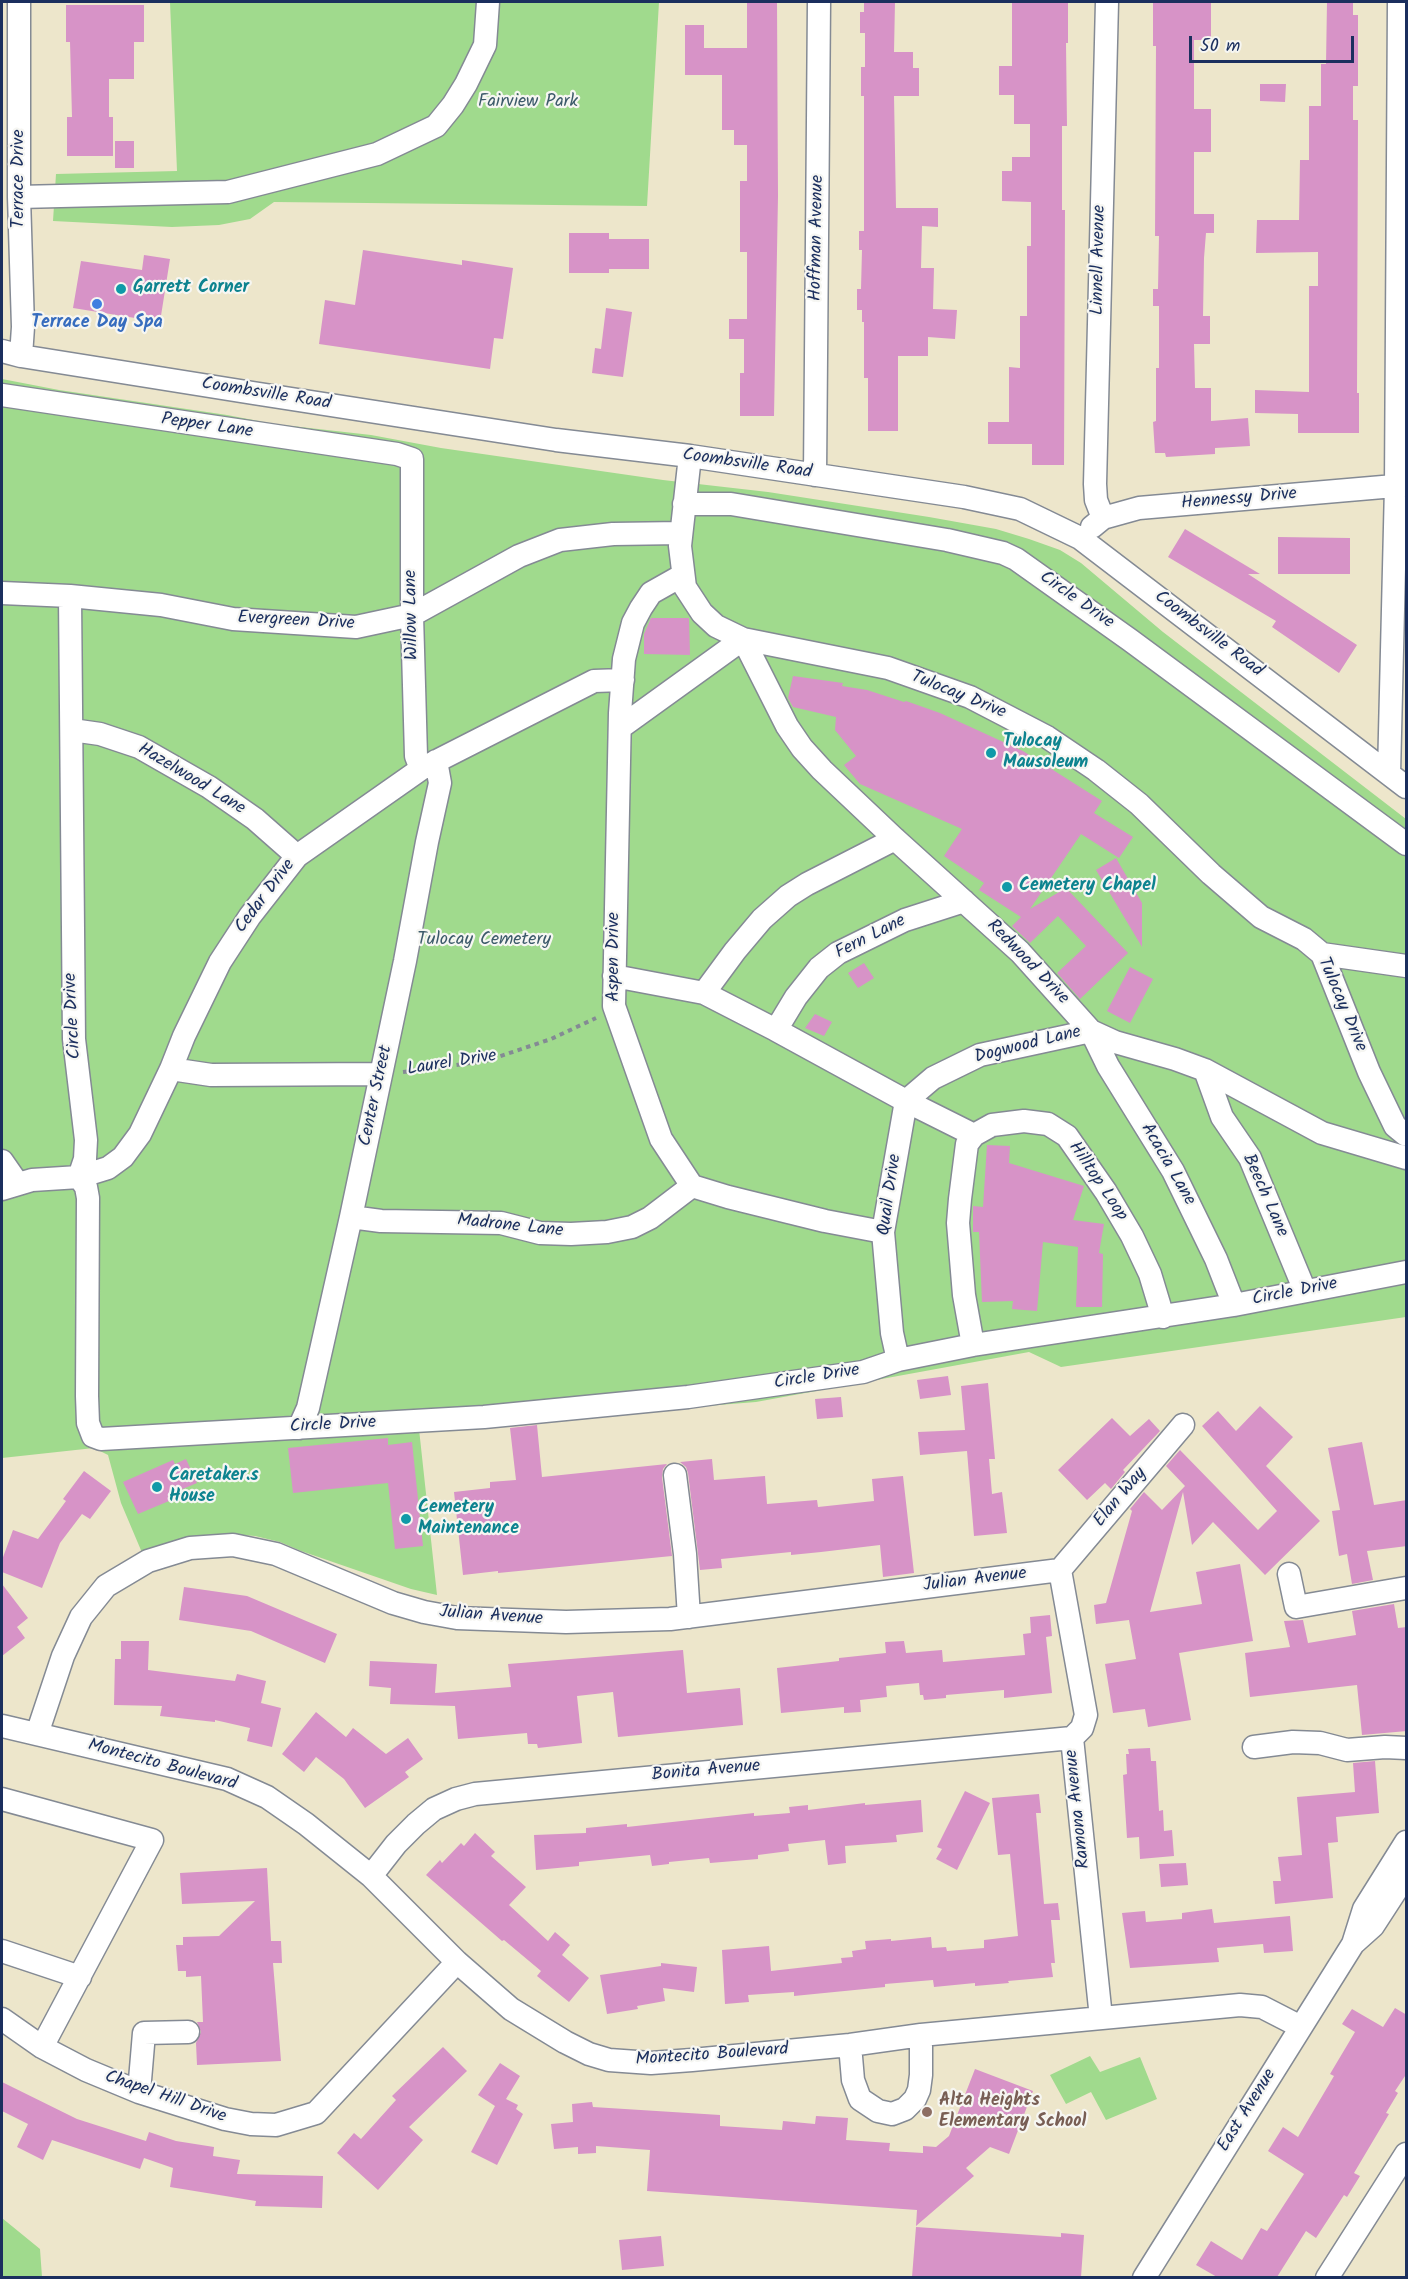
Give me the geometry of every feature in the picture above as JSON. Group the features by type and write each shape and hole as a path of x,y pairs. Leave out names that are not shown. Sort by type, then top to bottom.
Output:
{"street":[{"name":"Terrace Drive","path":"11,353 23,327 19,2"},
{"path":"20,197 228,192 377,154 436,126 453,105 475,68 485,45 488,2"},
{"name":"Hoffman Avenue","path":"815,475 819,2"},
{"name":"Linnell Avenue","path":"1103,518 1096,500 1095,483 1107,2"},
{"path":"1398,780 1401,486 1399,2"},
{"name":"Coombsville Road","path":"11,353 556,440 690,456 964,497 1020,509 1080,538 1398,780"},
{"name":"Pepper Lane","path":"2,395 397,454 411,459"},
{"name":"Tulocay Drive","path":"690,456 681,534 682,575 689,595 702,613 717,626 743,639 888,668 970,697 1047,737 1096,770 1139,804 1211,874 1261,917 1304,939 1322,954 1369,1072 1395,1126 1407,1135"},
{"name":"Willow Lane","path":"411,459 416,756 428,765"},
{"name":"Hennessy Drive","path":"1080,538 1103,518 1139,508 1401,486"},
{"name":"Circle Drive","path":"684,504 730,504 947,540 1003,553 1016,559 1407,844"},
{"name":"Evergreen Drive","path":"2,594 70,596 161,605 233,619 356,627 412,615 519,556 560,540 613,534 681,534"},
{"name":"Aspen Drive","path":"682,575 651,593 633,623 624,659 614,1006 661,1139 692,1186"},
{"name":"Circle Drive","path":"70,596 74,1039 86,1140 85,1159 79,1177 86,1187 88,1198 87,1396 88,1423 93,1436 101,1439 484,1417 688,1397 863,1372 898,1360 974,1346 1234,1305 1407,1272"},
{"path":"621,727 743,639"},
{"name":"Redwood Drive","path":"743,639 787,726 802,748 895,839 1020,952 1091,1031 1115,1042 1205,1070 1322,1133 1407,1158"},
{"name":"Cedar Drive","path":"10,1186 32,1180 79,1177 108,1168 123,1157 140,1134 220,962 250,916 297,856 428,765 594,681 623,681"},
{"name":"Hazelwood Lane","path":"72,730 100,734 139,747 209,787 255,819 297,856"},
{"name":"Center Street","path":"299,1428 308,1408 351,1217 440,783 428,765"},
{"path":"704,993 762,919 788,896 895,839"},
{"name":"Fern Lane","path":"776,1030 796,997 813,975 838,953 905,920 964,901"},
{"path":"1322,954 1407,966"},
{"path":"614,976 704,993 974,1135 967,1144 958,1223 964,1295 974,1346"},
{"name":"Dogwood Lane","path":"906,1101 933,1078 980,1055 1091,1031"},
{"name":"Acacia Lane","path":"1091,1031 1108,1066 1173,1171 1216,1259 1234,1305"},
{"name":"Laurel Drive","path":"171,1069 211,1075 381,1074"},
{"name":"Beech Lane","path":"1205,1070 1222,1118 1250,1158 1305,1291"},
{"name":"Quail Drive","path":"898,1360 892,1333 883,1232 906,1101"},
{"name":"Hilltop Loop","path":"974,1135 992,1125 1024,1121 1048,1124 1067,1136 1106,1192 1132,1236 1150,1274 1163,1317"},
{"path":"2,1161 10,1186"},
{"path":"692,1186 825,1221 883,1232"},
{"name":"Madrone Lane","path":"351,1217 381,1221 501,1222 540,1233 607,1232 632,1227 650,1218 692,1186"},
{"name":"Elan Way","path":"1060,1570 1183,1425"},
{"path":"675,1475 685,1554 689,1617"},
{"name":"Julian Avenue","path":"37,1734 63,1656 81,1617 106,1586 148,1561 190,1548 233,1545 276,1554 393,1603 457,1618 566,1622 689,1617 1060,1570"},
{"name":"Ramona Avenue","path":"1060,1570 1086,1715 1082,1728 1072,1738 1101,2018"},
{"path":"1289,1575 1296,1607 1407,1588"},
{"name":"Montecito Boulevard","path":"3,1731 37,1734 227,1779 267,1797 306,1824 371,1876 457,1962 511,2008 565,2042 589,2054 609,2060 651,2063 850,2045 921,2035 1252,2005 1262,2007 1301,2027"},
{"name":"Bonita Avenue","path":"371,1876 396,1844 434,1809 456,1799 475,1794 1072,1738"},
{"path":"1254,1747 1293,1742 1320,1743 1347,1750 1407,1748"},
{"path":"2,1799 152,1840 42,2047"},
{"name":"East Avenue","path":"1144,2277 1353,1944 1364,1909 1407,1842"},
{"name":"East Avenue","path":"1353,1944 1373,1926 1407,1875"},
{"path":"2,1951 80,1977"},
{"name":"Chapel Hill Drive","path":"2,2019 42,2047 86,2070 139,2092 186,2108 250,2124 276,2125 316,2113 457,1962"},
{"path":"139,2092 144,2033 188,2032"},
{"path":"850,2045 853,2080 861,2099 878,2111 892,2114 905,2109 915,2099 919,2090 921,2035"},
{"path":"1327,2277 1407,2154"}],"path":[{"name":"Laurel Drive","path":"381,1074 433,1069 495,1058 551,1039 594,1019 614,1006"}],"green space":[{"name":"Fairview Park","path":"170,2 659,2 647,206 274,202 250,219 219,225 172,227 53,221 56,174 177,171"},
{"name":"Tulocay Cemetery","path":"2,379 274,424 371,435 441,448 663,480 768,492 929,517 996,529 1060,550 1081,563 1163,632 1406,819 1406,1317 1061,1367 1029,1352 756,1402 419,1429 437,1595 411,1589 280,1542 255,1536 230,1534 198,1538 143,1555 121,1503 108,1455 94,1448 2,1458"},
{"path":"1090,2056 1100,2072 1140,2057 1157,2099 1106,2120 1091,2092 1066,2104 1050,2075"},
{"path":"2,2218 40,2249 42,2277 2,2277"}],"building":[{"path":"747,2 777,2 778,196 774,416 740,416 740,373 744,373 744,339 729,339 729,319 747,319 747,252 740,252 740,181 747,181 747,145 734,145 734,130 722,130 722,75 685,75 685,25 704,25 704,48 747,48"},
{"path":"864,2 895,2 894,52 913,52 913,68 919,68 919,96 894,96 896,208 938,208 938,227 922,226 921,268 934,268 933,309 957,310 955,339 928,337 928,356 898,356 898,431 868,431 868,378 864,378 864,322 862,322 862,310 857,310 857,289 861,289 862,250 859,250 859,231 864,231 864,96 861,96 861,67 865,67 865,33 860,33 860,12 864,12"},
{"path":"1012,2 1068,2 1067,126 1062,126 1062,210 1065,210 1064,465 1032,465 1032,444 988,444 988,422 1009,422 1009,367 1020,368 1020,316 1027,316 1027,246 1031,246 1031,202 1002,201 1002,171 1012,171 1012,157 1030,157 1030,124 1014,124 1014,95 999,95 999,66 1012,66"},
{"path":"1153,2 1211,2 1211,40 1194,40 1194,109 1211,109 1211,152 1194,152 1194,214 1214,214 1214,233 1206,233 1204,258 1203,316 1210,316 1210,344 1194,344 1195,388 1211,388 1211,421 1248,418 1250,446 1215,448 1215,454 1166,457 1165,453 1155,453 1153,422 1156,421 1156,368 1159,368 1159,306 1153,306 1153,289 1158,289 1159,236 1155,236 1156,46 1153,46"},
{"path":"1327,2 1353,2 1353,15 1358,15 1358,86 1353,86 1353,120 1358,120 1357,393 1359,393 1359,433 1298,433 1298,414 1255,413 1255,390 1309,392 1309,286 1318,286 1318,252 1256,253 1257,220 1299,220 1300,160 1309,160 1309,106 1321,106 1321,64 1326,64"},
{"path":"66,5 144,5 144,42 134,42 134,79 109,79 109,117 113,117 113,156 67,156 67,117 72,117 70,42 66,42"},
{"path":"1260,84 1286,84 1285,102 1260,101"},
{"path":"115,141 134,141 134,168 115,168"},
{"path":"569,233 609,233 609,239 649,239 649,269 609,269 609,273 569,273"},
{"path":"363,250 462,265 462,260 513,268 503,339 494,338 490,369 319,344 325,300 355,305"},
{"name":"Garrett Corner","path":"144,255 170,259 160,322 73,308 81,261 142,270"},
{"path":"606,308 632,312 623,377 592,373 595,348 601,349"},
{"path":"1185,529 1260,574 1248,574 1357,645 1339,673 1272,627 1276,621 1168,557"},
{"path":"1278,537 1350,538 1350,574 1278,574"},
{"path":"651,618 689,618 690,655 644,654 644,634"},
{"path":"793,676 843,683 842,686 867,690 940,713 1023,751 1102,801 1094,813 1133,837 1119,858 1081,834 1030,909 1066,888 1128,953 1080,999 1057,973 1086,946 1058,916 1030,943 1012,926 1021,917 979,890 984,883 944,856 962,829 860,784 844,765 856,756 835,730 836,717 793,707 788,698"},
{"path":"1116,858 1142,903 1142,947 1096,870"},
{"path":"864,963 874,978 858,988 848,973"},
{"path":"1130,967 1153,979 1130,1023 1107,1011"},
{"path":"815,1014 832,1022 824,1036 805,1028"},
{"path":"987,1145 1010,1146 1009,1163 1084,1186 1073,1220 1104,1224 1099,1253 1103,1254 1102,1307 1076,1307 1078,1247 1043,1242 1037,1311 1012,1309 1013,1301 982,1302 979,1232 973,1232 973,1206 983,1207"},
{"path":"948,1376 951,1395 920,1399 917,1380"},
{"path":"988,1383 995,1459 989,1459 992,1494 1002,1492 1007,1533 974,1536 967,1451 920,1455 918,1432 965,1430 961,1386"},
{"path":"841,1397 843,1417 817,1419 815,1399"},
{"path":"1260,1406 1293,1437 1266,1466 1320,1521 1265,1575 1213,1522 1192,1545 1183,1492 1150,1612 1202,1604 1196,1572 1240,1564 1253,1641 1179,1653 1191,1720 1148,1727 1145,1709 1113,1713 1105,1664 1136,1659 1129,1620 1096,1624 1094,1605 1106,1603 1132,1511 1130,1509 1144,1492 1162,1510 1185,1486 1166,1466 1180,1450 1258,1530 1277,1511 1202,1426 1218,1411 1236,1431"},
{"path":"1112,1418 1130,1436 1149,1419 1160,1431 1123,1470 1125,1472 1111,1489 1105,1483 1087,1500 1058,1470"},
{"path":"537,1425 542,1477 667,1464 663,1469 662,1477 672,1556 463,1575 454,1492 490,1488 490,1482 516,1480 510,1428"},
{"name":"Cemetery Maintenance","path":"388,1438 388,1445 412,1442 423,1546 395,1549 388,1483 293,1493 288,1448"},
{"path":"1362,1442 1374,1505 1407,1500 1407,1546 1367,1551 1373,1580 1352,1584 1347,1554 1339,1556 1332,1511 1340,1510 1328,1448"},
{"name":"Caretaker.s House","path":"186,1459 197,1483 178,1491 181,1496 138,1514 123,1482 173,1460 175,1464"},
{"path":"712,1459 714,1480 765,1476 767,1504 817,1500 818,1507 874,1501 872,1479 903,1476 914,1573 883,1577 880,1545 791,1555 791,1552 721,1559 722,1568 700,1570 688,1473 686,1467 680,1462"},
{"path":"84,1471 111,1491 90,1519 82,1514 60,1543 42,1588 2,1572 2,1560 13,1530 38,1539 66,1501 63,1499"},
{"path":"2,1584 28,1618 17,1627 25,1638 2,1656"},
{"path":"184,1587 247,1596 337,1634 325,1663 251,1631 179,1620"},
{"path":"1394,1604 1398,1628 1407,1627 1407,1731 1362,1735 1357,1685 1250,1697 1245,1653 1290,1647 1284,1621 1303,1620 1308,1643 1356,1635 1352,1611"},
{"path":"1050,1615 1052,1636 1046,1637 1052,1693 1004,1698 1004,1690 946,1695 946,1698 924,1700 923,1695 920,1695 919,1683 886,1686 887,1697 860,1700 861,1712 844,1713 844,1707 781,1713 777,1668 886,1653 885,1642 904,1641 906,1653 942,1650 943,1662 1025,1655 1023,1634 1031,1633 1030,1617"},
{"path":"121,1641 149,1641 148,1670 235,1681 237,1674 266,1681 261,1703 281,1708 272,1747 247,1741 250,1728 215,1720 215,1722 160,1716 162,1706 114,1705 115,1659 121,1659"},
{"path":"683,1650 687,1693 740,1688 743,1725 618,1737 613,1692 577,1696 582,1743 538,1748 537,1744 528,1744 527,1733 458,1739 455,1706 390,1704 391,1688 369,1686 370,1661 437,1664 435,1693 511,1687 508,1664"},
{"path":"316,1712 346,1737 353,1728 386,1754 408,1738 423,1759 405,1772 409,1777 365,1808 344,1779 316,1757 304,1772 282,1754"},
{"path":"1150,1748 1151,1761 1156,1761 1159,1811 1163,1810 1164,1831 1172,1830 1174,1856 1140,1859 1139,1837 1127,1838 1123,1775 1127,1774 1128,1749"},
{"path":"1375,1761 1379,1813 1336,1817 1338,1842 1328,1843 1333,1898 1275,1904 1273,1881 1281,1881 1278,1857 1302,1855 1297,1797 1355,1792 1353,1763"},
{"path":"965,1791 990,1803 957,1870 936,1859 942,1849 937,1847"},
{"path":"1039,1794 1041,1813 1036,1813 1044,1904 1058,1903 1060,1920 1051,1920 1055,1963 1051,1963 1053,1977 975,1986 975,1983 934,1987 933,1980 794,1996 794,1992 748,1995 749,2002 725,2004 722,1950 769,1946 771,1971 842,1963 841,1958 853,1957 852,1951 866,1949 865,1941 931,1937 932,1948 946,1947 947,1951 984,1948 984,1940 1018,1936 1010,1854 998,1855 992,1798"},
{"path":"921,1800 923,1832 896,1835 897,1842 845,1846 846,1863 828,1865 825,1840 788,1844 789,1851 758,1855 758,1859 710,1863 709,1858 652,1866 650,1855 579,1862 579,1866 536,1870 534,1835 586,1833 586,1828 627,1824 627,1827 754,1813 754,1816 790,1813 789,1807 808,1805 808,1810 865,1803 865,1805"},
{"path":"475,1833 495,1852 491,1856 526,1887 509,1905 548,1941 555,1932 570,1945 562,1955 589,1978 569,2002 537,1976 541,1971 504,1940 502,1941 426,1875 440,1860 442,1863 461,1843 464,1846"},
{"path":"1186,1863 1188,1885 1161,1887 1159,1864"},
{"path":"267,1868 271,1941 281,1941 282,1963 273,1963 281,2061 197,2065 196,2043 201,2032 197,2022 203,2022 201,1976 186,1977 186,1971 178,1971 176,1945 183,1945 183,1937 219,1936 255,1901 182,1904 180,1873"},
{"path":"1212,1909 1214,1923 1290,1916 1293,1951 1264,1953 1263,1944 1217,1948 1219,1962 1130,1968 1122,1913 1145,1911 1146,1922 1182,1919 1182,1913"},
{"path":"661,1963 697,1967 694,1992 663,1988 665,2001 637,2006 638,2009 607,2014 600,1975 661,1966"},
{"path":"1395,2008 1407,2015 1407,2073 1395,2091 1398,2093 1386,2113 1389,2114 1354,2173 1360,2176 1347,2197 1344,2195 1316,2238 1306,2231 1277,2277 1217,2277 1196,2265 1211,2241 1242,2260 1261,2228 1267,2231 1304,2174 1268,2151 1283,2127 1298,2137 1334,2076 1330,2074 1355,2032 1342,2024 1352,2009 1383,2027"},
{"path":"443,2047 467,2071 409,2127 423,2140 378,2190 337,2153 354,2133 361,2139 396,2100 392,2096"},
{"path":"500,2063 520,2076 506,2099 518,2105 516,2109 523,2114 497,2165 471,2152 495,2106 478,2095"},
{"path":"975,2069 1033,2091 1009,2154 990,2147 966,2168 974,2176 916,2226 917,2210 647,2191 650,2150 596,2146 596,2153 578,2154 578,2147 554,2149 551,2124 573,2122 572,2104 592,2102 593,2107 720,2115 720,2126 782,2130 783,2121 815,2124 816,2116 848,2118 846,2140 890,2143 889,2151 923,2153 923,2146 936,2147 949,2136"},
{"path":"2,2082 77,2119 146,2141 149,2132 176,2141 214,2147 213,2156 240,2160 237,2174 323,2176 322,2208 255,2206 256,2201 170,2187 173,2168 144,2158 140,2169 52,2140 43,2160 17,2147 28,2124 2,2111"},
{"path":"916,2227 1061,2237 1061,2233 1084,2235 1081,2277 912,2277"},
{"path":"661,2236 664,2266 622,2270 619,2240"}],"place":[{"name":"Garrett Corner","path":"121,289"},
{"name":"Terrace Day Spa","path":"97,304"},
{"name":"Tulocay Mausoleum","path":"991,753"},
{"name":"Cemetery Chapel","path":"1007,887"},
{"name":"Caretaker.s House","path":"157,1487"},
{"name":"Cemetery Maintenance","path":"406,1519"},
{"name":"Alta Heights Elementary School","path":"927,2112"}]}
